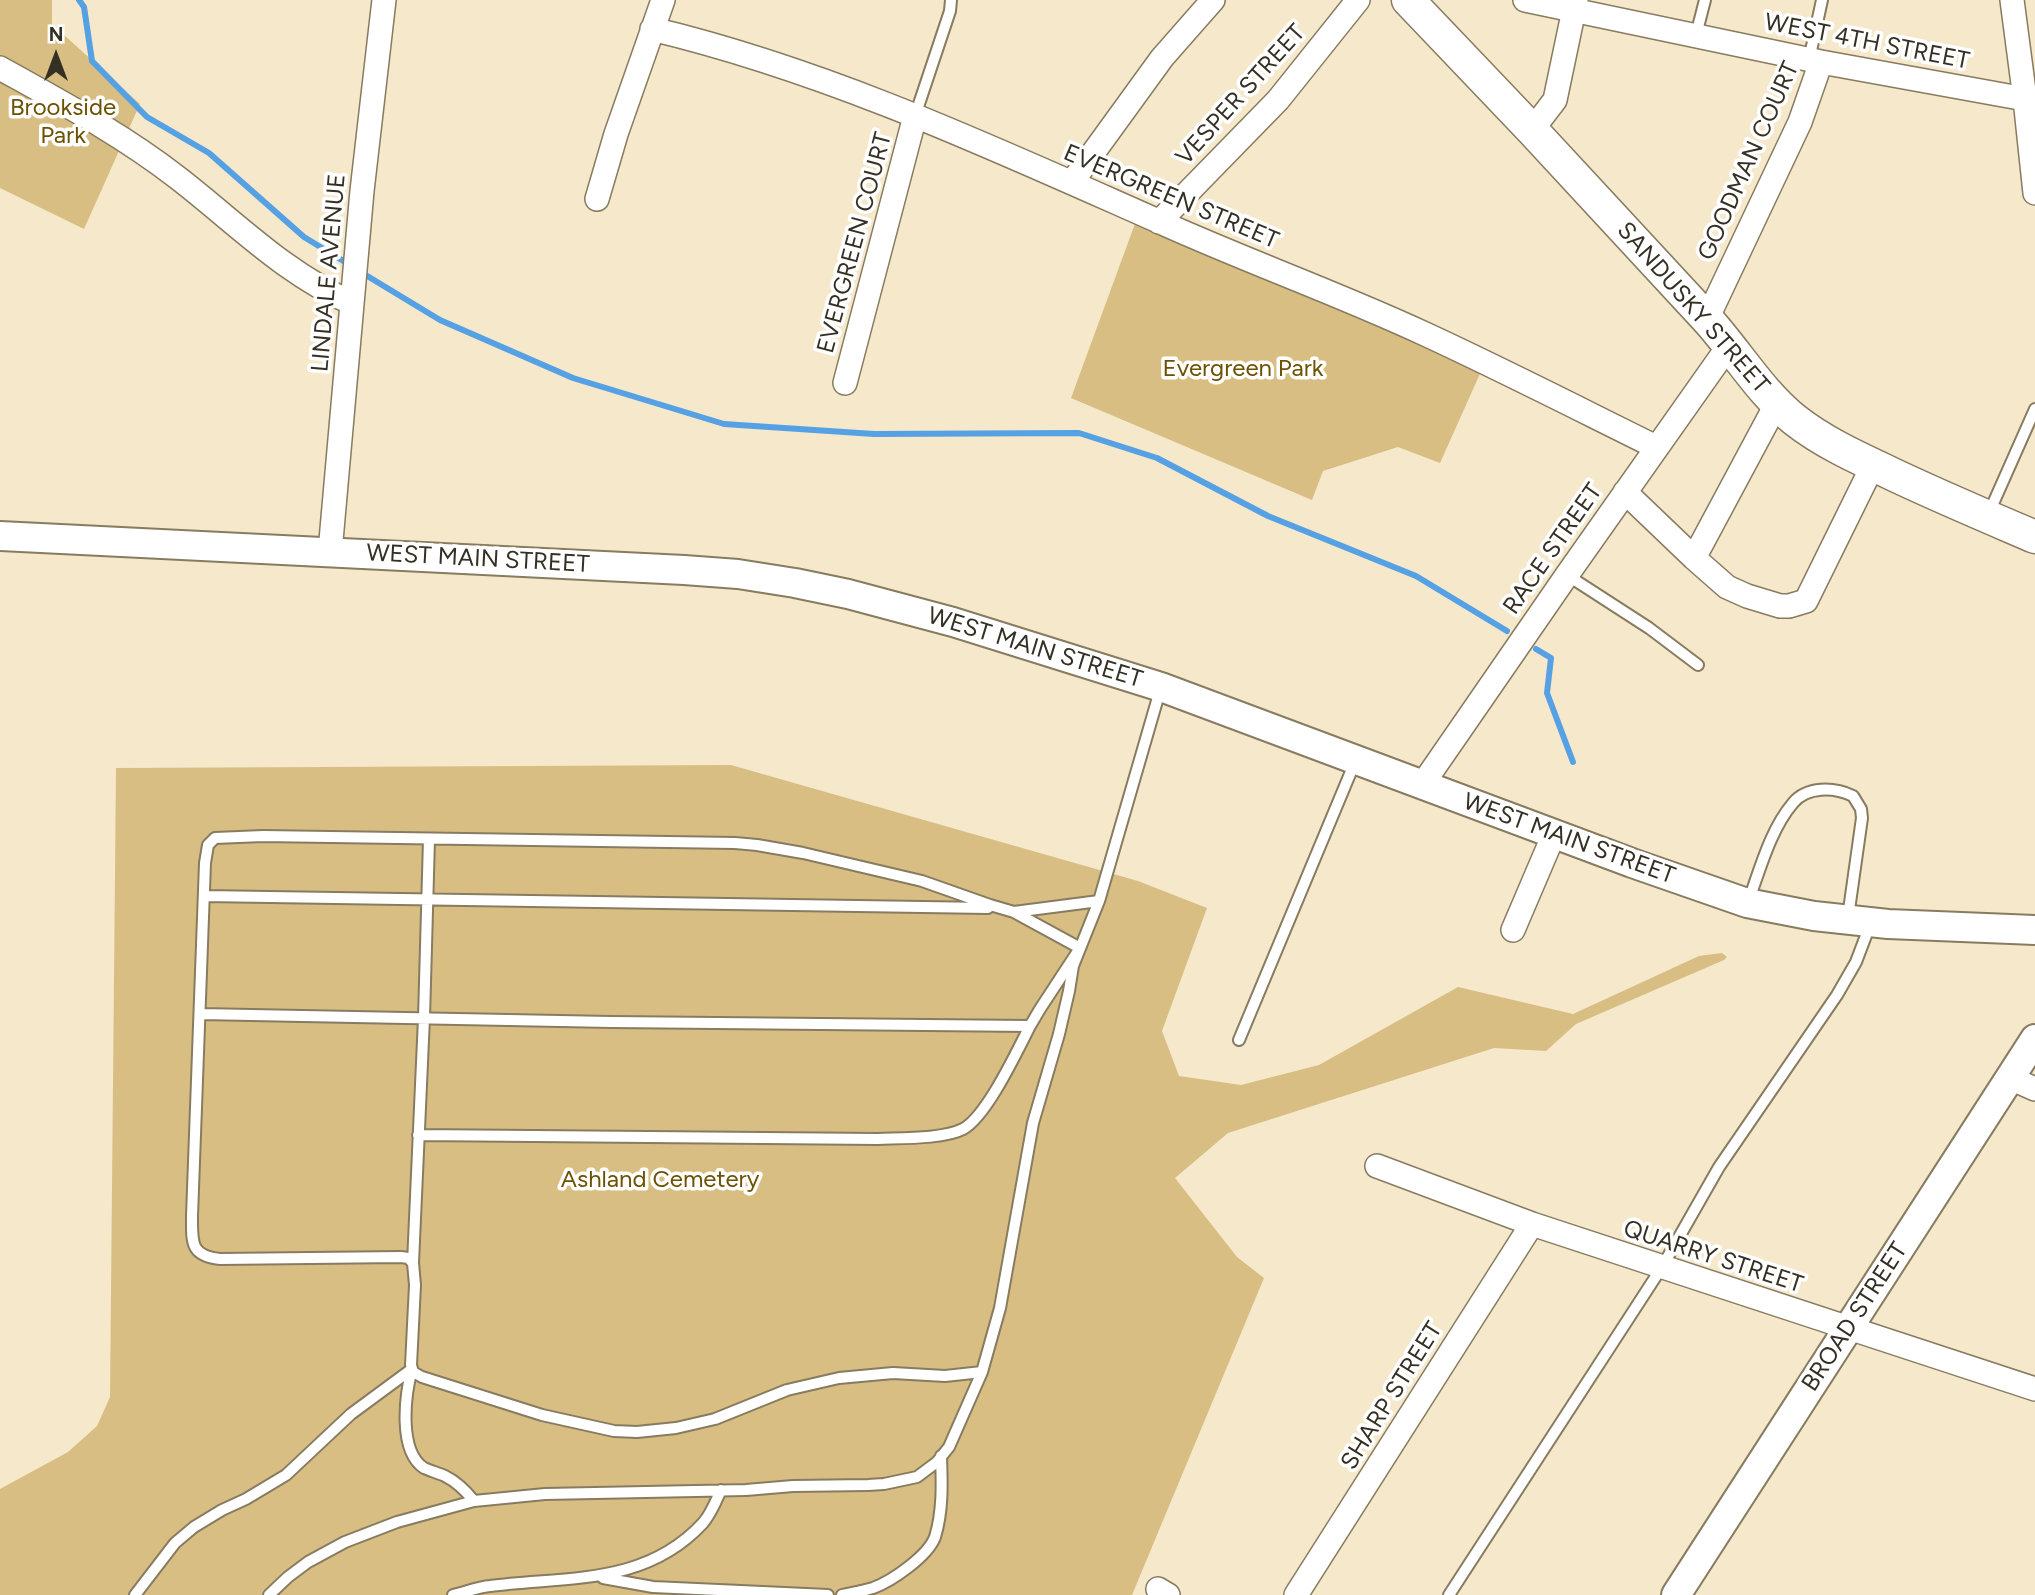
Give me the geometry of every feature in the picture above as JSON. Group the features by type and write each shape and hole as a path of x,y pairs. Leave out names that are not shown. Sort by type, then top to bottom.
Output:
{"main road":[{"name":"SANDUSKY STREET","path":"1415,2 1730,344 1749,371 1794,419 1816,435 1873,465 2035,537"}],"street":[{"name":"LINDALE AVENUE","path":"330,552 358,236 384,0"},
{"path":"597,199 616,134 663,0"},
{"path":"1072,182 1162,58 1213,0"},
{"name":"VESPER STREET","path":"1159,222 1278,100 1358,0"},
{"name":"WEST 4TH STREET","path":"1525,0 1575,5 1815,61 2030,98"},
{"path":"2012,0 2030,98 2035,193"},
{"path":"1532,130 1555,100 1575,5"},
{"name":"EVERGREEN STREET","path":"652,29 775,64 915,116 1424,334 1656,447"},
{"name":"GOODMAN COURT","path":"1707,319 1800,122 1815,61"},
{"path":"0,68 133,145 305,279 332,294 353,298"},
{"name":"EVERGREEN COURT","path":"845,383 915,116"},
{"name":"RACE STREET","path":"1422,785 1730,344"},
{"path":"1694,558 1777,403"},
{"path":"1625,492 1727,587 1780,607 1806,601 1873,465"},
{"name":"WEST MAIN STREET","path":"0,536 684,570 738,574 795,583 953,622 1161,687 1689,884 1747,903 1859,921 1934,927 2035,930"},
{"path":"1513,930 1554,834"},
{"name":"BROAD STREET","path":"1676,1595 1847,1329 2022,1083 2035,1039"},
{"name":"QUARRY STREET","path":"1377,1166 1532,1224 2035,1389"},
{"name":"SHARP STREET","path":"1296,1595 1532,1224"}],"lane":[{"path":"915,116 950,11 951,0"},
{"path":"1696,35 1705,0"},
{"path":"1815,61 1822,0"},
{"path":"1987,517 2035,409"},
{"path":"1567,575 1649,628 1698,665"},
{"path":"269,1595 308,1562 345,1542 397,1522 474,1501 545,1494 884,1484 917,1476 941,1456 949,1447 982,1372 1000,1308 1033,1123 1059,1034 1073,966 1099,901 1161,687"},
{"path":"1239,1040 1356,759"},
{"path":"1449,1595 1662,1267 1719,1167 1837,995 1856,962 1862,818 1861,809 1853,796 1833,789 1815,790 1794,801 1770,845 1747,903"},
{"path":"413,1263 408,1258 401,1257 208,1258 197,1250 193,1242 206,851 215,838 263,836 757,845 922,881 1014,912 1080,948"},
{"path":"429,839 413,1263 415,1285 412,1369 408,1385 407,1434 410,1452 416,1460 425,1468 447,1477 466,1491 474,1501"},
{"path":"204,896 1001,908"},
{"path":"1014,912 1099,901"},
{"path":"418,1135 878,1139 950,1134 964,1129 982,1111 1040,1009 1080,948"},
{"path":"200,1014 1030,1026"},
{"path":"412,1369 422,1377 542,1415 614,1431 636,1432 676,1428 715,1419 788,1390 839,1378 883,1374 945,1376 982,1372"},
{"path":"135,1595 175,1543 194,1527 286,1475 351,1414 412,1369"},
{"path":"842,1595 875,1587 900,1573 934,1540 943,1489 941,1456"},
{"path":"453,1595 487,1586 597,1577 627,1570 671,1551 704,1522 721,1490"},
{"path":"597,1577 653,1587 828,1595"}],"green space":[{"name":"Brookside Park","path":"0,0 52,0 52,24 140,104 84,229 0,188"},
{"name":"Evergreen Park","path":"1136,221 1483,367 1440,463 1398,447 1323,471 1312,500 1071,398"},
{"name":"Ashland Cemetery","path":"731,765 1138,881 1207,908 1162,1031 1179,1076 1241,1085 1319,1065 1458,987 1573,1014 1699,956 1722,953 1727,957 1576,1024 1546,1051 1494,1048 1228,1133 1175,1178 1237,1257 1264,1278 1132,1595 0,1595 0,1489 68,1452 97,1426 110,1397 116,768"}],"waterway":[{"path":"79,0 84,7 92,61 147,117 209,153 304,237 350,265"},
{"path":"359,271 440,320 573,378 724,424 874,434 1079,433 1157,458 1268,516 1416,576 1507,631"},
{"path":"1536,649 1551,658 1547,693 1573,762"}]}
